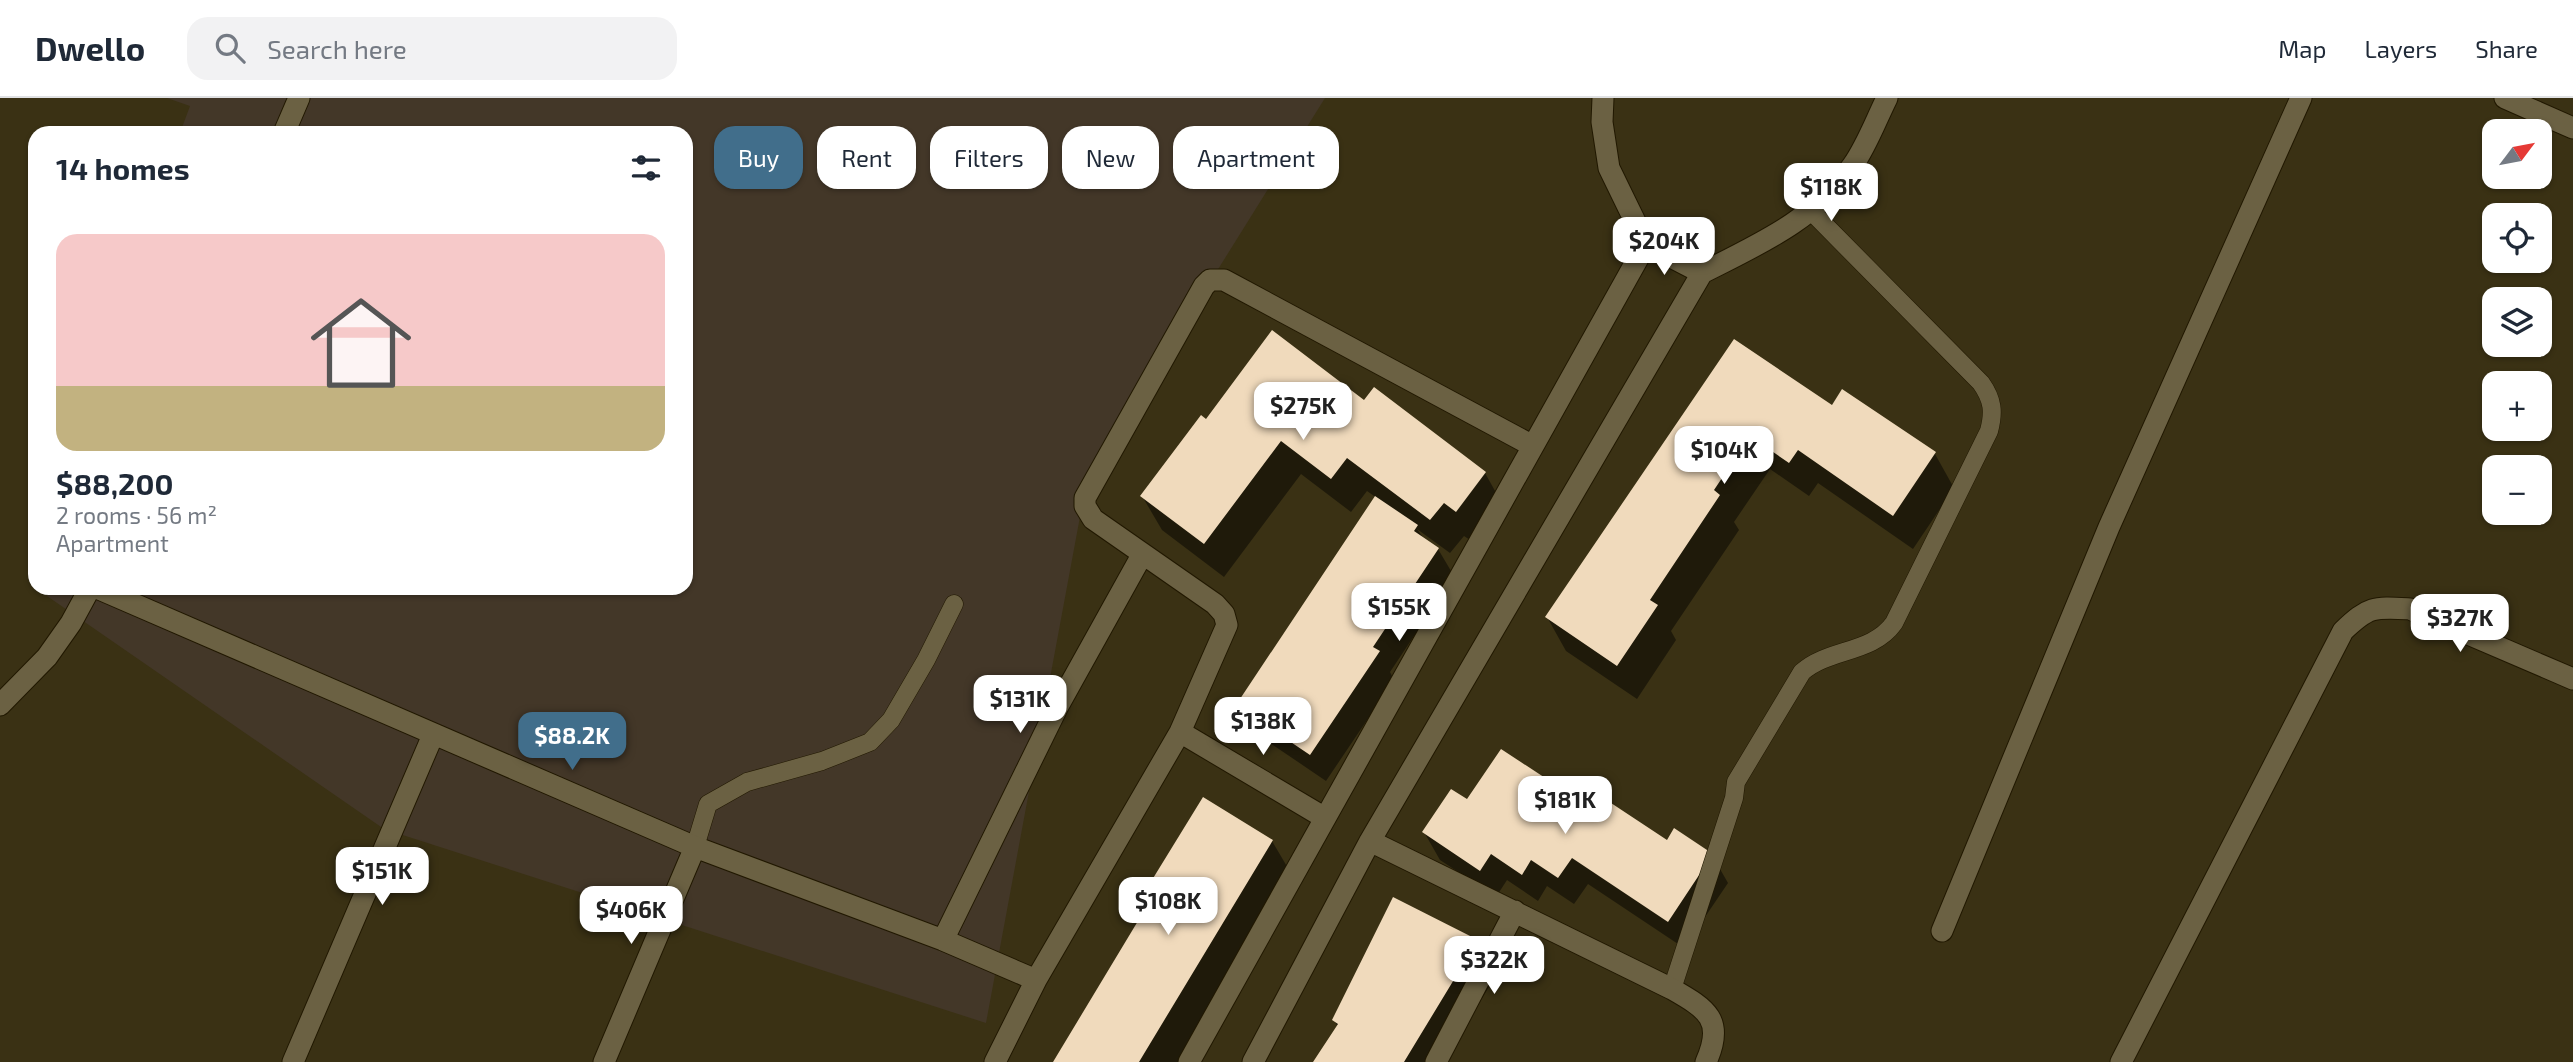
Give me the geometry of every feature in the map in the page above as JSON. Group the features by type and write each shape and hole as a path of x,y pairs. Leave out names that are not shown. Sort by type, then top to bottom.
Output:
{"street":[{"path":"287,126 299,98"},
{"path":"1603,98 1602,122 1609,168 1646,244 1702,273"},
{"path":"1253,1062 1370,841 1702,273 1773,237 1812,212 1853,165 1887,98"},
{"path":"1942,931 2109,527 2301,98"},
{"path":"2505,98 2573,128"},
{"path":"1189,1062 1646,244"},
{"path":"995,1062 1036,980 1180,732 1227,625 1224,614 1215,604 1093,519 1085,506 1085,498 1204,286 1210,280 1224,280 1534,446"},
{"path":"943,940 1056,708 1142,555"},
{"path":"0,705 47,657 71,623 86,595"},
{"path":"113,595 695,847 943,940 1036,980"},
{"path":"2121,1062 2343,631 2363,612 2385,608 2410,610 2573,679"},
{"path":"1180,732 1325,818"},
{"path":"293,1062 433,735"},
{"path":"1370,841 1700,1005 1709,1014 1715,1028 1714,1045 1706,1062"},
{"path":"604,1062 695,847"},
{"path":"1436,1062 1515,911"}],"lane":[{"path":"1672,989 1740,774 1802,672 1818,662 1871,643 1889,631 1989,432 1993,415 1991,398 1981,383 1812,212"},
{"path":"695,847 708,804 747,782 822,761 870,742 891,720 926,660 954,604"}],"shaded area":[{"path":"167,98 1325,98 1308,126 1173,126 1173,189 1268,189 1087,479 986,1023 384,829 47,596 693,595 693,126 183,126 190,106"}],"building":[{"path":"1272,330 1364,400 1374,387 1486,472 1456,512 1444,503 1430,520 1347,458 1331,479 1281,441 1204,544 1140,496 1201,415 1206,419"},
{"path":"1734,339 1832,405 1842,389 1936,452 1893,516 1798,450 1789,463 1750,436 1714,490 1720,495 1650,600 1658,605 1617,666 1545,617"},
{"path":"1375,496 1418,525 1414,531 1439,548 1373,647 1380,651 1310,755 1236,705"},
{"path":"1501,749 1603,816 1611,803 1667,840 1674,828 1713,854 1668,922 1572,858 1558,878 1531,860 1522,875 1491,854 1480,871 1422,832 1451,789 1467,799"},
{"path":"1203,797 1273,840 1139,1062 1053,1062 1144,911 1136,906"},
{"path":"1393,897 1478,940 1404,1062 1313,1062 1338,1024 1332,1020"}]}
